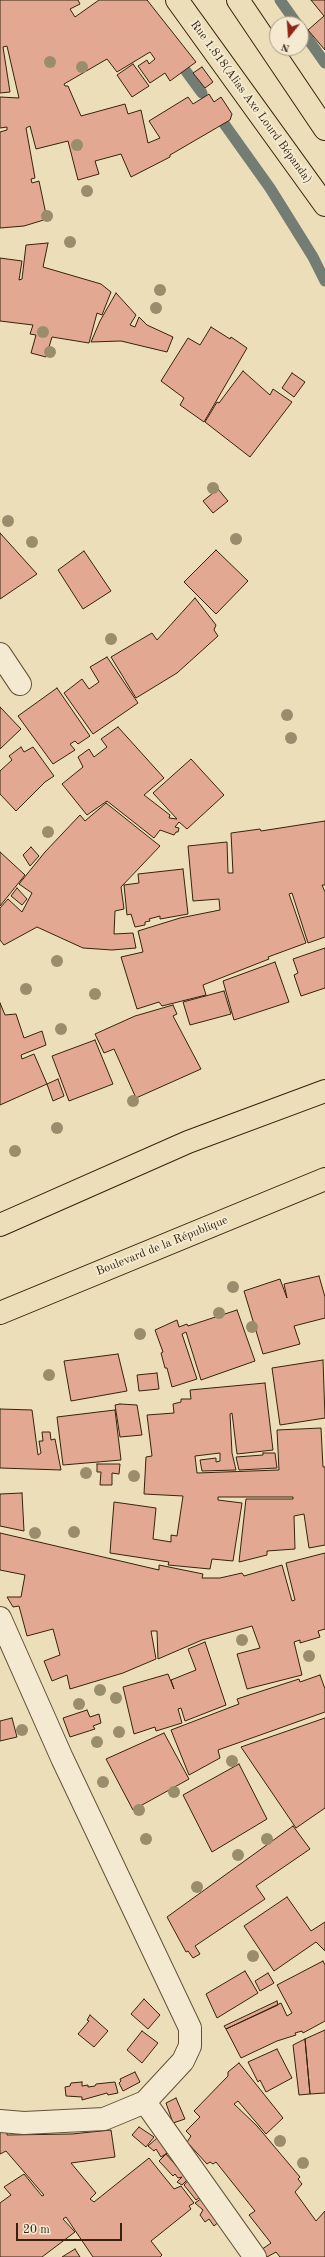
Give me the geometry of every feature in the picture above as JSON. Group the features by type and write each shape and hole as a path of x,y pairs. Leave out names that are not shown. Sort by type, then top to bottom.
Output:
{"main road":[{"name":"Rue 1.818(Alias Axe Lourd Bépanda)","path":"177,0 325,206"},
{"path":"238,0 325,129"},
{"path":"0,1225 188,1142 325,1091"},
{"name":"Boulevard de la République","path":"0,1313 325,1179"}],"street":[{"path":"0,654 20,684"},
{"path":"0,1618 62,1758 190,2028 190,2046 183,2061 145,2102 104,2119 24,2123 0,2121"},
{"path":"145,2102 255,2257"}],"building":[{"path":"0,0 78,0 80,4 70,9 75,17 99,0 147,0 196,62 170,81 165,73 150,83 138,66 147,60 149,64 155,59 150,52 117,72 107,59 64,84 65,86 68,86 81,116 125,104 128,114 141,110 148,143 160,138 149,121 188,97 193,104 209,94 214,102 221,97 232,114 230,120 170,155 170,157 131,177 121,154 95,161 99,174 78,180 68,141 36,149 30,126 26,128 35,178 31,179 32,183 39,181 47,219 24,226 0,228 0,132 7,130 7,127 0,128 0,97 19,98 7,46 3,47 10,92 0,93"},
{"path":"311,0 325,0 325,50 309,31 309,29 324,16"},
{"path":"133,64 149,86 132,97 117,75"},
{"path":"202,67 213,82 205,88 193,73"},
{"path":"48,243 43,267 101,284 111,292 102,315 97,313 89,343 52,337 46,357 31,353 36,335 30,334 33,325 0,321 0,258 22,261 19,280 22,279 26,245"},
{"path":"116,293 136,315 130,325 135,327 139,317 147,325 173,337 167,352 121,341 91,342 100,321"},
{"path":"211,327 230,339 231,337 247,348 204,422 180,405 184,398 161,381 188,338 200,345"},
{"path":"243,371 270,395 273,389 292,402 250,457 205,422 217,402 219,403"},
{"path":"292,373 305,382 294,397 282,388"},
{"path":"218,489 228,501 213,513 203,501"},
{"path":"0,533 37,574 0,599"},
{"path":"216,550 248,581 216,614 184,582"},
{"path":"84,551 111,591 83,609 58,570"},
{"path":"195,598 216,625 214,630 218,636 177,673 136,698 111,657 152,633 157,640"},
{"path":"107,657 138,703 93,734 64,693 82,679 89,689 99,682 90,667"},
{"path":"57,688 90,736 78,744 75,741 70,744 75,750 53,764 18,716"},
{"path":"0,707 21,729 0,749"},
{"path":"118,727 164,778 144,795 170,815 169,818 177,819 153,793 191,759 224,795 187,829 179,822 175,827 179,828 178,832 174,835 160,830 154,838 107,801 87,815 62,784 83,767 78,757 89,749 94,757 107,747 101,739"},
{"path":"21,747 24,752 33,747 54,776 45,782 16,811 0,794 0,771 12,760 9,756"},
{"path":"106,803 160,846 121,887 124,909 115,911 114,934 133,933 136,948 112,950 83,948 37,927 4,945 0,940 0,908 8,899 22,912 32,893 19,884 45,852 80,815 85,821"},
{"path":"325,821 325,885 322,885 325,892 325,937 308,943 292,893 289,894 306,943 268,957 269,959 203,985 206,995 162,1006 159,1002 137,1009 121,957 143,952 138,931 180,918 220,910 219,899 193,901 188,846 227,842 228,873 233,873 231,833 260,829 261,831"},
{"path":"31,847 39,856 30,866 23,855"},
{"path":"0,852 25,875 0,906"},
{"path":"183,869 188,914 160,919 160,916 149,919 150,921 145,922 145,925 135,927 131,914 127,915 124,885 139,883 138,874"},
{"path":"17,888 27,899 22,905 11,896"},
{"path":"325,948 325,988 301,996 294,975 298,973 293,959"},
{"path":"275,962 289,1002 234,1020 223,981"},
{"path":"224,991 231,1014 190,1025 183,1002"},
{"path":"0,1003 5,1015 16,1014 24,1038 42,1031 46,1045 21,1055 22,1059 34,1054 47,1084 0,1105"},
{"path":"173,1005 177,1014 173,1016 201,1069 136,1098 114,1049 104,1053 95,1034 135,1016"},
{"path":"95,1040 113,1084 69,1101 52,1056"},
{"path":"58,1079 64,1096 53,1101 47,1084"},
{"path":"319,1276 325,1297 325,1318 294,1326 300,1344 263,1354 244,1291 280,1279 287,1298 284,1284"},
{"path":"237,1310 255,1361 201,1380 186,1332 182,1334 197,1379 172,1387 161,1353 163,1352 155,1330 177,1320 179,1327 187,1324 188,1326"},
{"path":"118,1354 127,1391 71,1401 64,1361"},
{"path":"323,1360 325,1418 280,1425 272,1368"},
{"path":"157,1373 159,1389 139,1391 137,1375"},
{"path":"265,1383 273,1450 237,1454 232,1413 230,1414 232,1453 236,1470 202,1471 200,1460 216,1458 216,1462 220,1461 220,1453 195,1456 197,1473 279,1470 277,1430 321,1428 323,1467 325,1467 325,1545 309,1548 304,1514 294,1516 295,1549 267,1551 267,1555 239,1562 246,1499 293,1499 293,1497 218,1497 218,1500 242,1503 233,1561 212,1559 210,1569 168,1565 169,1562 110,1553 114,1502 156,1508 153,1539 171,1542 171,1535 177,1536 183,1496 144,1494 146,1457 152,1456 147,1415 174,1413 173,1404 181,1402 181,1399 191,1399 190,1390"},
{"path":"115,1405 137,1405 142,1435 120,1437"},
{"path":"0,1409 32,1410 38,1455 41,1453 39,1441 43,1441 42,1432 50,1432 51,1440 55,1439 61,1470 0,1468"},
{"path":"115,1410 121,1460 63,1465 57,1417"},
{"path":"263,1453 275,1453 277,1468 239,1470 236,1457 263,1455"},
{"path":"97,1464 120,1464 119,1474 112,1473 112,1485 100,1485 101,1472 97,1472"},
{"path":"22,1493 24,1531 0,1526 0,1494"},
{"path":"0,1533 159,1570 159,1565 203,1574 202,1578 220,1578 242,1573 244,1576 282,1565 292,1601 295,1600 286,1563 325,1553 325,1629 318,1631 320,1637 300,1643 300,1640 294,1642 302,1675 247,1689 237,1654 260,1648 252,1626 202,1640 158,1659 157,1631 151,1631 156,1659 123,1673 70,1689 67,1675 52,1681 44,1661 60,1655 53,1629 27,1636 19,1606 13,1607 7,1597 21,1597 25,1575 0,1570"},
{"path":"205,1642 226,1705 185,1721 181,1708 178,1709 182,1723 156,1731 155,1727 134,1734 123,1687 168,1674 174,1689 171,1680 196,1670 188,1649"},
{"path":"320,1675 325,1689 325,1712 218,1750 220,1758 189,1775 171,1730 239,1704 237,1699 299,1679 300,1682"},
{"path":"87,1710 90,1717 99,1714 101,1723 93,1726 95,1729 70,1737 63,1718"},
{"path":"12,1718 17,1737 0,1741 0,1721"},
{"path":"325,1718 325,1808 296,1828 241,1747"},
{"path":"164,1733 189,1779 133,1810 106,1759"},
{"path":"239,1764 267,1819 212,1852 183,1795"},
{"path":"293,1826 310,1849 256,1886 265,1899 195,1946 200,1954 193,1958 188,1951 186,1952 167,1917"},
{"path":"287,1897 311,1931 325,1922 325,1951 316,1942 274,1971 244,1926"},
{"path":"323,1961 325,1965 325,2021 303,2033 302,2031 295,2033 296,2035 277,2041 241,2058 226,2029 281,2003 287,2016 292,2013 277,1985"},
{"path":"245,1971 258,1993 217,2018 206,1994"},
{"path":"268,1973 274,1983 260,1991 255,1981"},
{"path":"144,1999 160,2015 148,2029 131,2014"},
{"path":"277,2001 278,2005 226,2029 224,2026"},
{"path":"90,2015 108,2031 94,2047 78,2034 89,2021 87,2020"},
{"path":"325,2030 325,2093 310,2094 305,2039"},
{"path":"142,2031 158,2043 142,2063 127,2050"},
{"path":"305,2039 310,2094 299,2095 293,2045"},
{"path":"277,2049 292,2078 266,2092 260,2080 258,2082 248,2062"},
{"path":"239,2063 283,2118 266,2134 238,2101 234,2104 257,2126 300,2177 298,2179 302,2184 295,2192 316,2221 325,2211 325,2257 280,2257 276,2252 267,2257 261,2250 271,2243 249,2215 255,2211 216,2162 213,2164 210,2162 207,2164 187,2142 191,2136 186,2131 200,2117 194,2111 228,2076 228,2072"},
{"path":"135,2072 140,2082 123,2091 119,2083 121,2081 120,2079"},
{"path":"82,2082 82,2086 88,2085 88,2087 95,2086 96,2084 115,2082 118,2093 108,2095 107,2093 82,2100 82,2097 66,2096 65,2087 70,2086 71,2083"},
{"path":"176,2098 185,2119 173,2123 166,2103"},
{"path":"0,2125 7,2126 7,2135 72,2134 111,2130 115,2157 71,2163 96,2193 90,2199 94,2202 149,2158 174,2189 181,2186 194,2203 189,2206 191,2209 151,2241 162,2255 160,2257 93,2257 66,2217 63,2219 75,2232 42,2257 0,2257 0,2203 11,2195 4,2187 24,2174 42,2196 44,2195 6,2151 0,2154"},
{"path":"139,2127 154,2137 146,2147 132,2135"},
{"path":"157,2138 169,2152 161,2157 156,2149 154,2151 148,2146"},
{"path":"166,2154 188,2179 182,2185 177,2182 182,2177 178,2178 175,2174 173,2176 159,2161"},
{"path":"191,2177 204,2194 196,2200 184,2185"},
{"path":"205,2196 222,2219 214,2226 209,2219 205,2222 200,2215 203,2210 195,2203"},
{"path":"75,2249 80,2257 62,2257"}],"waterway":[{"path":"280,0 291,16"},
{"path":"309,40 325,63"},
{"path":"177,59 202,93"},
{"path":"215,111 270,188 313,257 325,281"}]}
